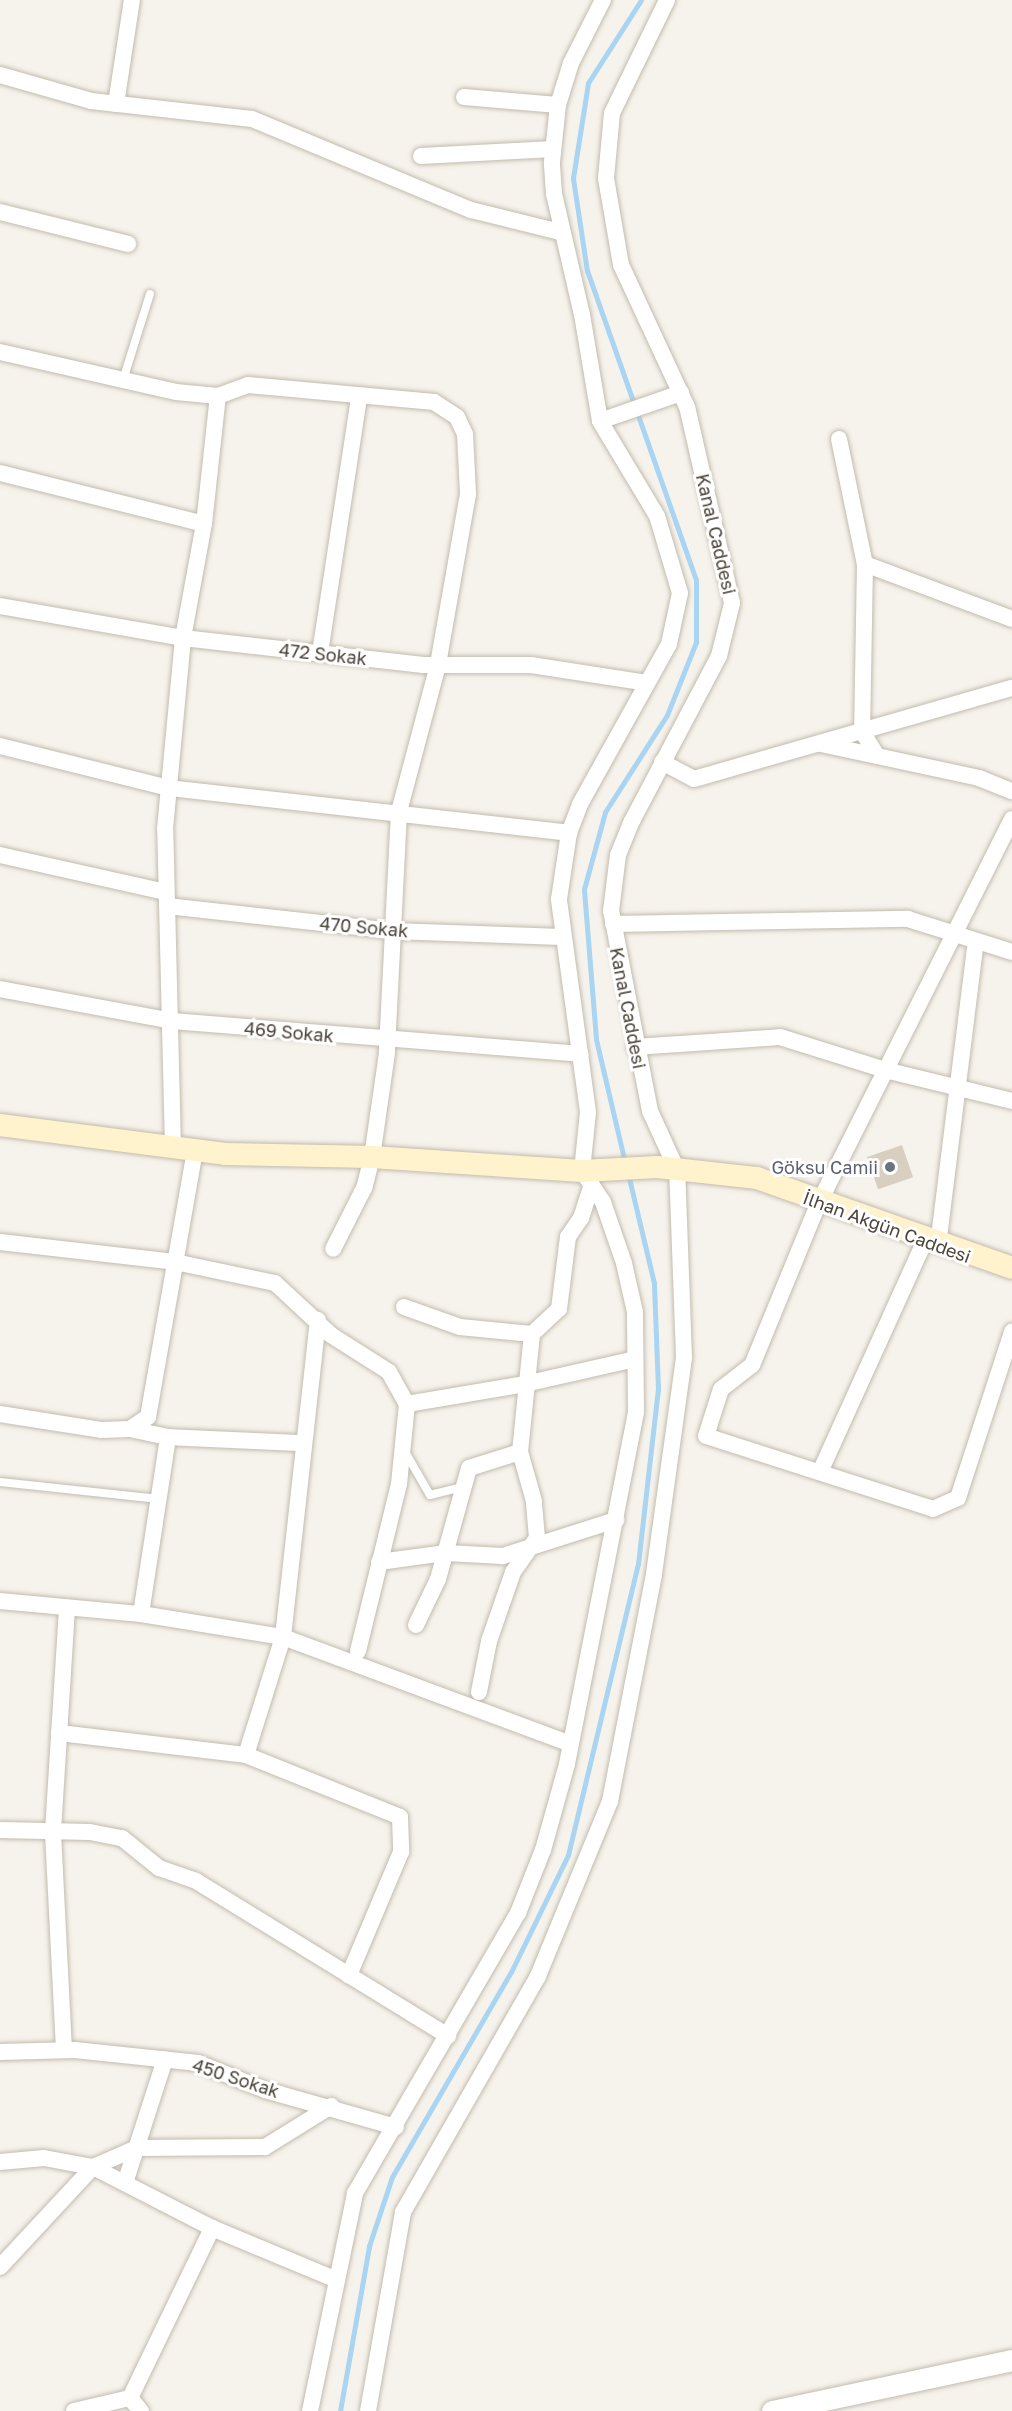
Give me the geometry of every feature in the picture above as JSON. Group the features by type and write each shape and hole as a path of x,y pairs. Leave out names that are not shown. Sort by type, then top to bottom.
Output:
{"main road":[{"name":"İlhan Akgün Caddesi","path":"1,1128 195,1150 372,1156 591,1176 667,1169 757,1178 932,1243 1012,1268"}],"street":[{"path":"116,104 132,0"},
{"path":"479,1692 489,1641 513,1572 537,1538 534,1501 520,1452 525,1384 532,1334 559,1309 568,1237 581,1218 591,1176 588,1112 562,937 560,899 569,834 599,765 669,644 680,593 657,516 600,421 582,315 560,232 553,149 558,105 571,63 603,0"},
{"name":"Kanal Caddesi","path":"667,0 612,113 606,178 621,265 681,393 693,428 732,603 719,656 662,762 618,855 613,924 635,1047 667,1169"},
{"path":"0,75 116,104 252,119 471,210 560,232"},
{"path":"464,97 558,105"},
{"path":"420,156 553,149"},
{"path":"0,212 128,244"},
{"path":"0,352 123,380 218,396 248,385 359,398 434,402 457,417 465,434 468,494 438,665 399,812 388,1041 372,1156 364,1188 333,1249"},
{"path":"600,421 681,393"},
{"path":"173,1148 172,1021 166,899 169,788 183,638 204,524 218,396"},
{"path":"320,653 359,398"},
{"path":"839,439 865,564 862,731 878,756"},
{"path":"0,472 204,524"},
{"path":"865,564 1012,619"},
{"name":"472 Sokak","path":"0,606 183,638 438,665 531,664 647,683"},
{"path":"662,762 694,779 1012,688"},
{"path":"820,743 980,778 1012,791"},
{"path":"0,746 169,788 399,812 569,834"},
{"path":"1012,819 819,1202 752,1365 721,1389 706,1436 933,1509 958,1498 1012,1332"},
{"name":"470 Sokak","path":"0,855 166,899 393,931 562,937"},
{"path":"613,924 908,919 952,935 1012,952"},
{"path":"820,1472 932,1243 958,1088 976,941"},
{"name":"469 Sokak","path":"0,989 172,1021 388,1041 580,1054"},
{"path":"635,1047 780,1037 885,1070 1012,1101"},
{"path":"130,1429 148,1417 195,1150"},
{"path":"368,2411 403,2212 538,1976 610,1801 654,1574 684,1358 667,1169"},
{"path":"310,2411 355,2193 396,2127 518,1912 543,1850 572,1744 636,1412 635,1312 624,1263 603,1202 591,1176"},
{"path":"0,1242 175,1262 275,1283 332,1335 389,1372 407,1404 403,1447 380,1562 358,1651"},
{"path":"404,1307 460,1327 532,1334"},
{"path":"246,1755 283,1637 302,1443 318,1320"},
{"path":"407,1404 525,1384 635,1359"},
{"path":"0,1414 101,1430 130,1429 168,1437 302,1443"},
{"path":"141,1614 168,1437"},
{"path":"416,1625 446,1552 469,1468 520,1452"},
{"path":"380,1562 446,1552 503,1556 616,1520"},
{"path":"0,1601 141,1614 283,1637 572,1744"},
{"path":"64,2050 53,1831 67,1607"},
{"path":"59,1733 246,1755 400,1817 401,1852 349,1975"},
{"path":"0,1830 53,1831 122,1838 159,1868 196,1881 448,2036"},
{"name":"450 Sokak","path":"0,2052 64,2050 198,2063 265,2090 331,2106 396,2127"},
{"path":"126,2183 165,2059"},
{"path":"0,2267 93,2167 137,2148 173,2144 265,2147 331,2106"},
{"path":"0,2162 44,2158 93,2167 212,2228 337,2280"},
{"path":"130,2398 212,2228"},
{"path":"772,2411 1012,2360"},
{"path":"74,2411 130,2398"},
{"path":"130,2398 141,2411"}],"lane":[{"path":"123,380 150,294"},
{"path":"403,1447 430,1495 464,1487"},
{"path":"0,1482 159,1499"}],"building":[{"name":"Göksu Camii","path":"902,1145 913,1177 878,1189 867,1157"}],"waterway":[{"path":"625,1163 596,1039 584,889 605,812 667,715 696,642 696,580 587,271 573,178 588,83 641,0"},
{"path":"340,2411 369,2246 392,2177 511,1972 568,1855 638,1564 658,1389 654,1283 628,1174"}],"place":[{"name":"Göksu Camii","path":"890,1167"}]}
